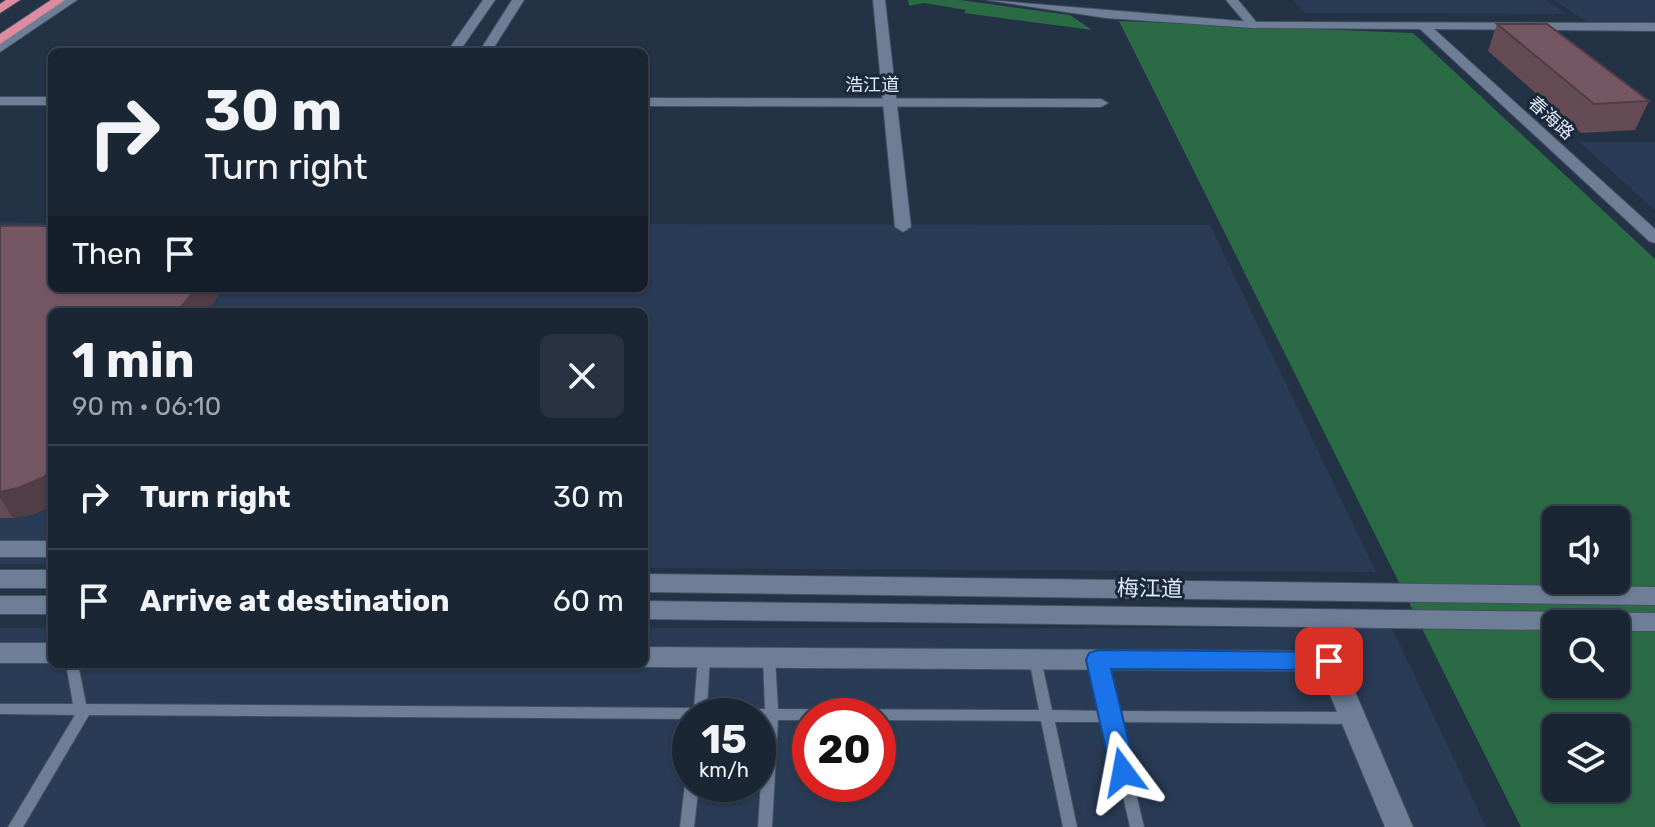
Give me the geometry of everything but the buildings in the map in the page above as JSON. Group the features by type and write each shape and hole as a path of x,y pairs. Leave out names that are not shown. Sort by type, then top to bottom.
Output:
{"highway":[{"path":"0,9 14,0"},
{"path":"0,26 40,0"},
{"path":"0,40 59,0"}],"street":[{"path":"0,48 71,0"},
{"path":"456,48 489,0"},
{"path":"488,48 518,0"},
{"path":"879,0 903,227"},
{"path":"993,0 1106,15 1251,22 1423,26 1655,24"},
{"path":"1054,0 1251,22 1655,24"},
{"path":"1232,0 1251,22"},
{"name":"春海路","path":"1423,26 1655,238"},
{"path":"0,101 48,101"},
{"name":"浩江道","path":"648,102 1101,103"},
{"path":"0,549 48,549"},
{"path":"0,579 48,579"},
{"name":"梅江道","path":"648,583 1655,596"},
{"path":"0,605 48,605"},
{"name":"梅江道","path":"648,610 1655,622"},
{"path":"0,653 48,653"},
{"path":"648,657 1329,661 1399,827"}],"lane":[{"path":"701,698 704,657"},
{"path":"769,658 771,698"},
{"path":"1035,659 1070,827"},
{"path":"1098,660 1137,827"},
{"path":"15,827 82,715 73,668"},
{"path":"0,709 672,715"},
{"path":"776,714 1354,718"},
{"path":"687,827 690,802"},
{"path":"765,827 767,802"}],"shaded area":[{"path":"1293,0 1546,0 1566,14 1305,13"},
{"path":"1554,0 1655,0 1655,25 1590,24"},
{"path":"1579,142 1655,142 1655,210"},
{"path":"0,222 48,223 48,292 648,292 648,224 1210,225 1376,572 648,568 648,308 48,308 48,564 0,564"},
{"path":"0,628 48,628 48,668 648,668 648,628 1392,628 1486,827 0,827"}],"green space":[{"path":"908,0 960,0 1070,15 1092,30 964,13 966,10 924,3 909,6"},
{"path":"1119,21 1413,33 1655,259 1655,827 1521,827"}],"route":[{"path":"1123,772 1098,660 1329,661"}]}
